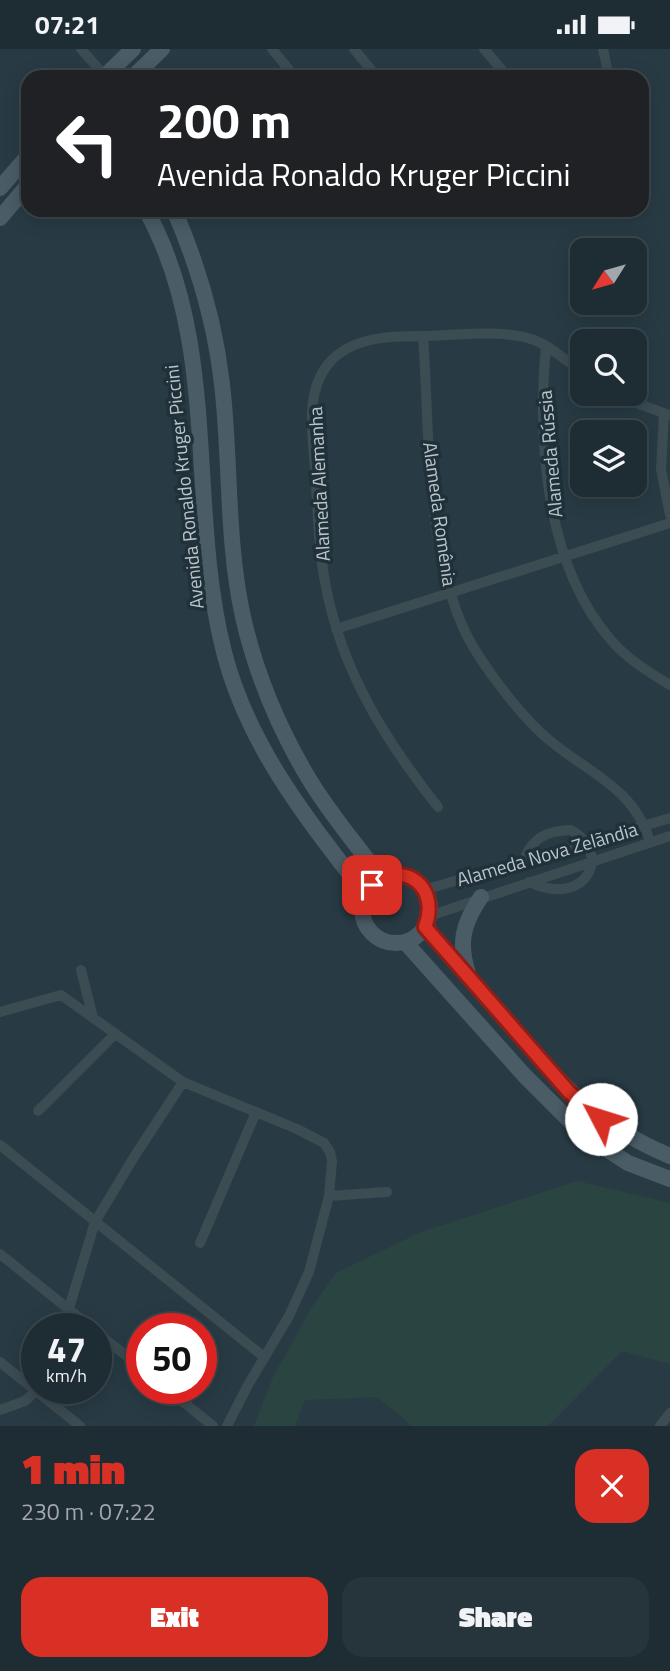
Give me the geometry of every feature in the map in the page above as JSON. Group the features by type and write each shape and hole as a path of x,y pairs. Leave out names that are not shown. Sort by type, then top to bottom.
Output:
{"main road":[{"path":"110,70 133,49"},
{"path":"141,70 157,54"},
{"path":"149,70 157,54"},
{"path":"0,188 21,164"},
{"path":"0,218 21,193"},
{"name":"Avenida Ronaldo Kruger Piccini","path":"149,217 172,274 188,335 201,442 211,579 228,664 244,713 271,764 296,804 365,894"},
{"path":"177,217 208,305 220,370 233,547 243,615 255,663 273,711 309,779 381,878"},
{"path":"405,876 424,890 430,907 427,922 405,942 383,941 366,926 362,905 365,894 381,878 405,876"},
{"path":"470,978 461,941 464,928 481,897"},
{"path":"427,922 470,978 569,1092 601,1119 641,1144 670,1156"},
{"path":"405,942 524,1075 582,1133 628,1163 670,1179"}],"street":[{"path":"81,49 99,70"},
{"path":"272,49 289,70"},
{"path":"354,49 371,70"},
{"path":"484,49 502,70"},
{"path":"603,49 608,70"},
{"name":"Alameda Alemanha","path":"438,807 401,760 373,716 349,666 336,629 325,585 319,527 311,408 317,384 330,363 364,342 387,337 506,335 533,340 570,364"},
{"name":"Alameda Romênia","path":"423,336 431,483 450,594 463,628 503,688 528,719 580,764 617,789 636,808 650,842"},
{"name":"Alameda Rússia","path":"546,347 545,428 550,500 563,557 573,584 612,642 636,664 670,685"},
{"path":"645,406 667,414 661,468 670,515"},
{"path":"336,629 670,523"},
{"name":"Alameda Nova Zelãndia","path":"424,890 670,817"},
{"path":"524,859 531,843 559,831 571,830 586,842 592,861 588,875 570,889 546,889 530,882"},
{"name":"Alameda Nova Zelãndia","path":"427,922 481,897 670,836"},
{"path":"81,970 93,1019"},
{"path":"0,1012 61,995 183,1082 324,1143 332,1161 328,1196 309,1272 289,1316 227,1426"},
{"path":"38,1111 114,1035"},
{"path":"70,1311 95,1222 183,1082"},
{"path":"200,1243 256,1112"},
{"path":"0,1145 264,1357"},
{"path":"328,1196 387,1192"},
{"path":"0,1254 73,1313"},
{"path":"112,1345 126,1356"},
{"path":"0,1362 21,1377"},
{"path":"0,1410 21,1402"},
{"path":"54,1404 80,1426"},
{"path":"186,1404 213,1426"},
{"path":"660,1426 670,1413"}],"green space":[{"path":"577,1181 670,1203 670,1364 622,1351 548,1426 409,1426 410,1424 377,1397 305,1400 295,1426 254,1426 273,1377 312,1307 336,1273 421,1232"}],"route":[{"path":"372,885 381,878 397,874 419,883 430,907 425,927 569,1092 601,1119"}]}
